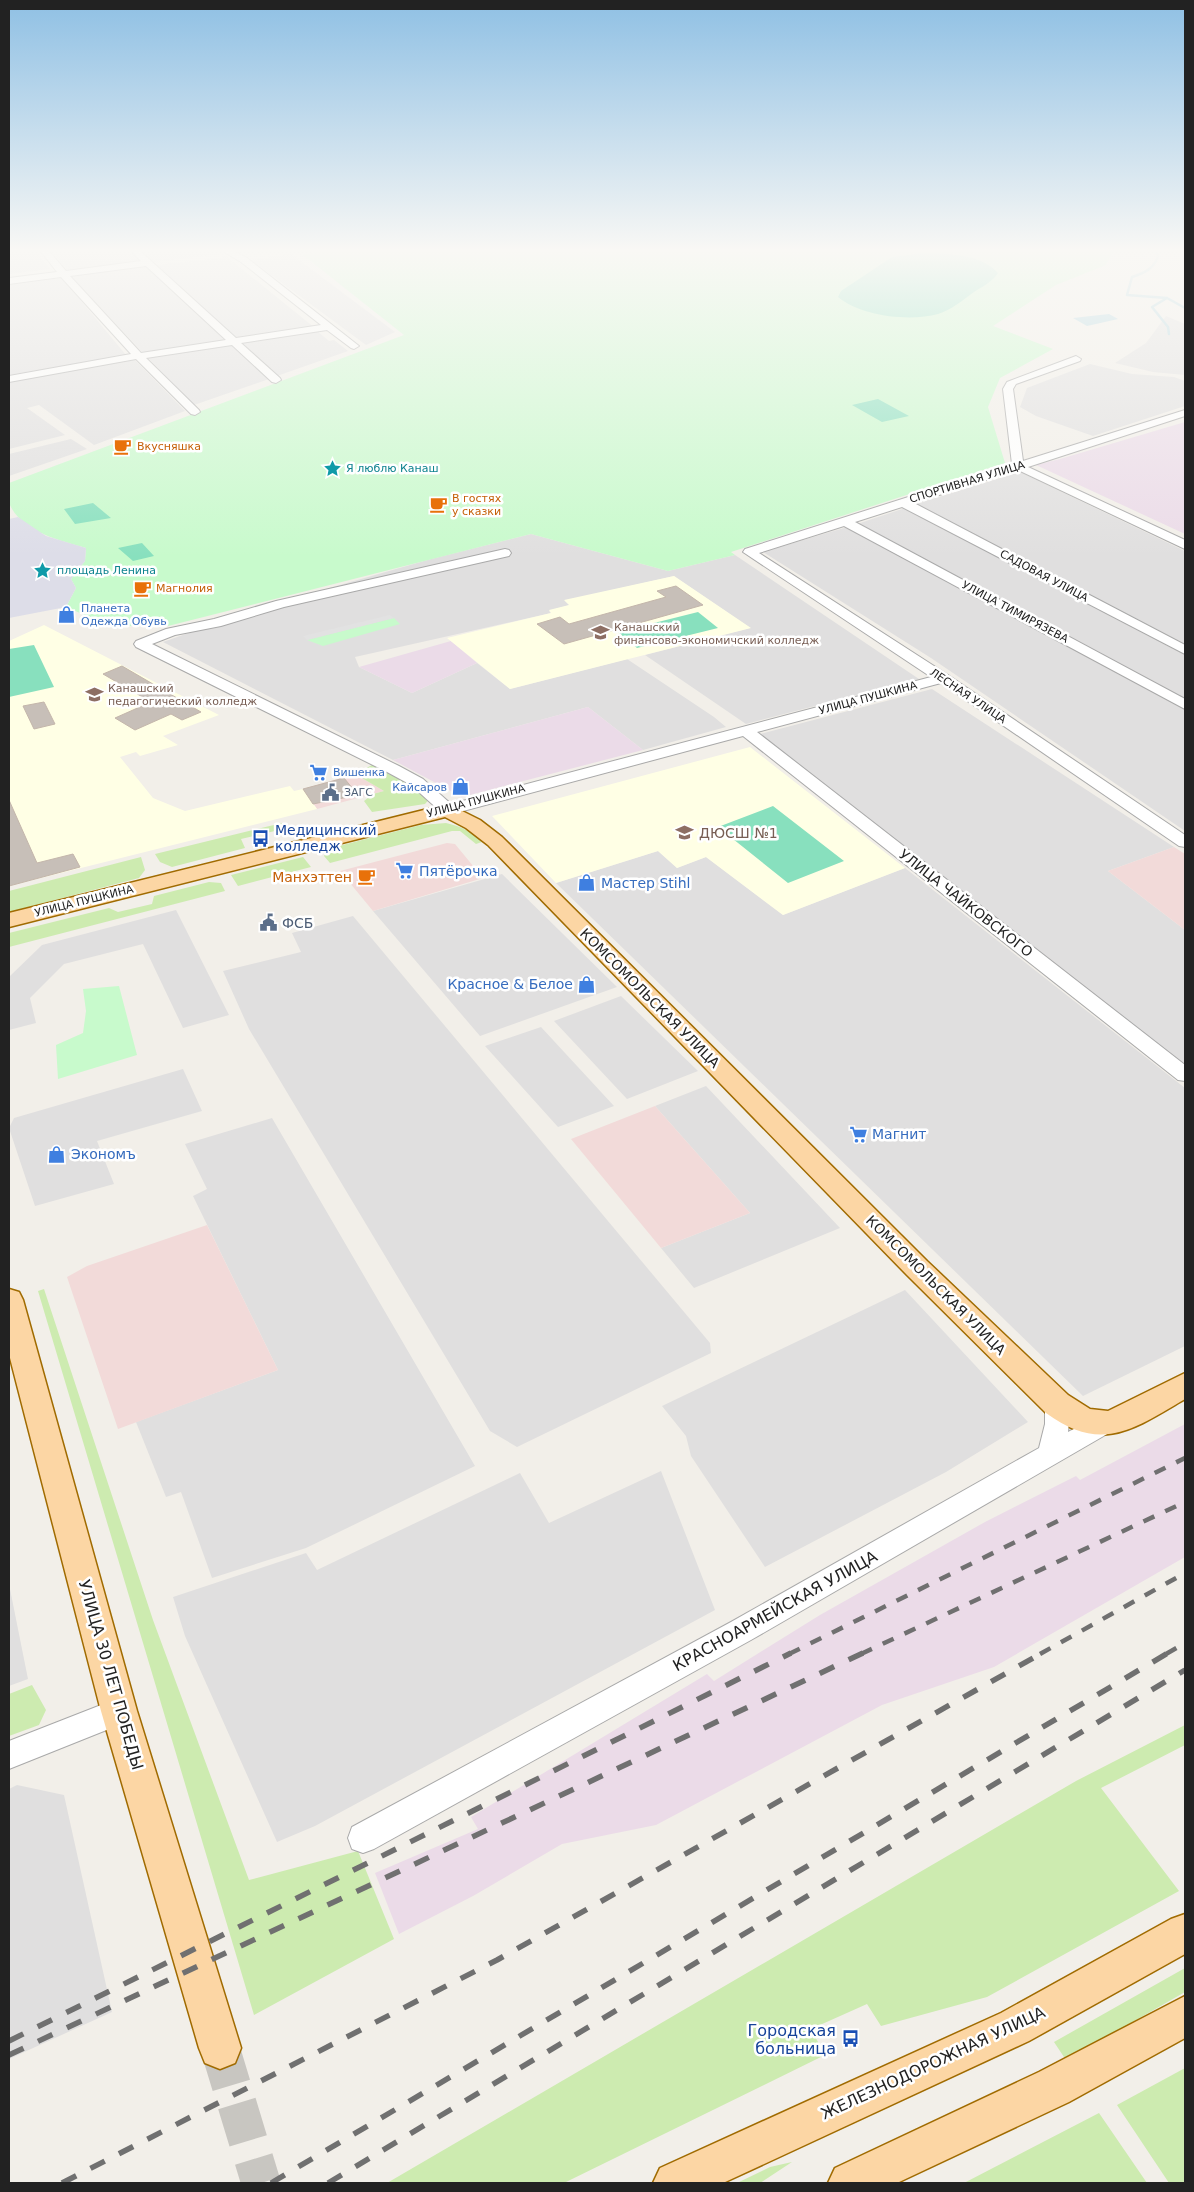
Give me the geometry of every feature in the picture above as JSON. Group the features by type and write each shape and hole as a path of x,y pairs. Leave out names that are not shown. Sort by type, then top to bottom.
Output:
{"main road":[{"name":"УЛИЦА ПУШКИНА","path":"219,866 448,810"},
{"name":"КОМСОМОЛЬСКАЯ УЛИЦА","path":"448,810 473,824 495,841 910,1261 1057,1404 1077,1417 1105,1423"},
{"name":"УЛИЦА 30 ЛЕТ ПОБЕДЫ","path":"9,1300 120,1711 220,2048"},
{"name":"КРАСНОАРМЕЙСКАЯ УЛИЦА","path":"1105,1423 1116,1421 1185,1385"},
{"name":"ЖЕЛЕЗНОДОРОЖНАЯ УЛИЦА","path":"675,2183 1015,2027 1185,1933"},
{"path":"854,2182 1054,2087 1185,2016"}],"street":[{"path":"135,352 195,412"},
{"path":"9,379 161,352"},
{"path":"245,352 276,380"},
{"path":"1076,359 1012,382 1008,389 1018,466 1185,545"},
{"name":"СПОРТИВНАЯ УЛИЦА","path":"749,552 1185,413"},
{"name":"САДОВАЯ УЛИЦА","path":"902,502 1185,650"},
{"name":"УЛИЦА ТИМИРЯЗЕВА","path":"844,521 1185,705"},
{"name":"КОМСОМОЛЬСКАЯ УЛИЦА","path":"448,810 417,782 141,644 171,632 216,623 281,604 505,552"},
{"name":"ЛЕСНАЯ УЛИЦА","path":"749,552 943,678 1185,842"},
{"name":"УЛИЦА ПУШКИНА","path":"448,810 943,678"},
{"name":"УЛИЦА ЧАЙКОВСКОГО","path":"746,731 1185,1075"},
{"name":"УЛИЦА ПУШКИНА","path":"9,920 219,866"},
{"path":"1048,1456 1058,1425 1057,1404"},
{"name":"КРАСНОАРМЕЙСКАЯ УЛИЦА","path":"364,1838 741,1631 1105,1423"},
{"path":"9,1755 120,1711"}],"shaded area":[{"path":"9,352 124,352 126,355 9,375"},
{"path":"172,352 239,352 269,379 194,405 146,356"},
{"path":"252,352 344,352 277,376"},
{"path":"1132,352 1185,352 1185,375 1153,372 1115,363"},
{"path":"134,359 185,411 94,445 39,405 27,408 65,435 9,449 9,382"},
{"path":"1090,364 1132,374 1174,377 1185,381 1185,406 1093,436 1036,416 1020,407 1027,388"},
{"path":"1185,422 1185,534 1036,465 1060,459"},
{"path":"71,439 87,449 9,476 9,454"},
{"path":"1020,472 1185,551 1185,644 916,504"},
{"path":"905,508 1185,655 1185,699 857,524"},
{"name":"площадь Ленина","path":"18,517 46,536 86,548 85,561 71,579 76,588 66,607 9,618 9,519"},
{"path":"847,527 1185,709 1185,831 931,658 763,552"},
{"path":"531,534 668,571 735,555 919,679 746,724 645,655 750,628 674,576 565,601 570,605 549,611 551,613 355,657 359,667 412,693 477,663 510,689 627,659 726,727 643,750 588,707 393,760 163,642 197,630 216,628 263,607 431,559"},
{"name":"Канашский финансово-экономичский колледж","path":"674,576 751,628 510,689 447,638 551,613 549,610 569,605 564,600"},
{"path":"390,615 394,618 307,640 303,636"},
{"path":"44,625 219,715 163,736 178,745 140,756 136,752 120,757 153,798 185,811 290,786 294,791 303,789 317,809 9,886 9,641"},
{"path":"451,641 477,663 412,693 359,667"},
{"path":"932,689 1174,847 1108,871 1185,930 1185,1065 760,734"},
{"path":"588,707 643,750 462,797 393,760"},
{"name":"ДЮСШ №1","path":"750,747 905,868 783,915 706,857 677,868 658,851 556,883 492,816"},
{"path":"355,774 384,791 317,809 303,789"},
{"path":"447,843 455,844 483,878 373,911 340,871"},
{"path":"1174,847 1185,854 1185,930 1108,871"},
{"path":"658,851 677,868 706,857 783,915 905,868 1185,1088 1185,1346 1083,1396 556,883"},
{"path":"502,874 617,987 480,1036 373,911"},
{"path":"176,910 229,1015 183,1028 143,944 64,964 30,998 36,1023 9,1030 9,977 42,945"},
{"path":"353,916 710,1343 711,1353 517,1447 490,1431 249,1029 223,971 301,952 292,933"},
{"path":"621,996 698,1071 627,1099 554,1021"},
{"path":"541,1027 614,1106 558,1127 485,1046"},
{"path":"183,1069 202,1111 97,1141 114,1184 35,1206 9,1128 14,1118"},
{"path":"706,1086 840,1228 694,1288 661,1248 750,1213 655,1106"},
{"path":"655,1106 750,1213 661,1248 571,1139"},
{"path":"272,1118 475,1466 306,1548 212,1578 181,1492 166,1497 136,1422 278,1370 193,1196 207,1189 185,1144"},
{"path":"207,1225 278,1370 118,1429 67,1277 87,1266"},
{"path":"905,1290 1028,1422 946,1472 765,1567 691,1456 686,1436 662,1406"},
{"path":"1185,1424 1185,1557 994,1667 882,1705 656,1825 562,1844 473,1896 399,1934 375,1873 478,1829 471,1817 707,1674 714,1681 820,1615 985,1522 1076,1476 1080,1480"},
{"path":"661,1471 715,1610 315,1826 277,1842 185,1636 173,1597 306,1553 317,1570 520,1473 549,1523"},
{"path":"9,1584 28,1679 9,1686"},
{"path":"17,1785 64,1795 112,2012 9,2059 9,1789"}],"green space":[{"path":"358,352 1047,352 1000,378 988,407 1005,463 731,552 735,555 668,571 531,534 168,626 110,626 66,607 76,588 71,579 85,561 86,548 53,538 22,521 9,503 9,483"},
{"path":"878,399 909,416 882,422 852,405"},
{"path":"93,503 111,518 75,524 64,509"},
{"path":"142,543 154,556 133,561 118,548"},
{"path":"698,612 718,628 637,648 618,632"},
{"path":"394,618 400,624 323,646 307,640"},
{"path":"34,645 54,687 9,697 9,649"},
{"path":"372,765 432,796 425,804 372,812 364,801 373,794 384,791 355,774"},
{"path":"773,806 844,861 788,883 718,827"},
{"path":"282,823 291,835 287,836 279,830 241,839 245,848 172,867 160,862 155,854"},
{"path":"446,823 466,830 482,842 476,844 460,831 452,831 330,863 324,856 327,849 421,825"},
{"path":"141,857 145,870 139,878 9,912 9,891"},
{"path":"303,857 311,867 238,886 231,875"},
{"path":"209,882 221,883 225,891 9,947 9,933 109,908 118,912 152,904 154,896"},
{"path":"119,986 137,1055 58,1079 56,1045 83,1033 86,1011 83,989"},
{"path":"44,1289 153,1620 249,1880 358,1851 394,1939 254,2015 38,1291"},
{"path":"32,1685 46,1710 39,1725 9,1736 9,1694"},
{"path":"1185,1725 1185,1745 1101,1788 1179,1891 987,1997 881,2026 867,2004 811,2029 825,2055 564,2183 387,2183 1076,1781"},
{"path":"1185,1968 1185,1992 1066,2060 1054,2042"},
{"path":"1185,2068 1185,2183 1169,2183 1117,2105"},
{"path":"1099,2113 1147,2183 964,2183"},
{"path":"792,2162 760,2183 737,2183 770,2167"}],"building":[{"name":"Канашский финансово-экономичский колледж","path":"676,586 703,605 564,644 537,624 560,617 569,624 666,597 657,591"},
{"path":"122,666 201,712 182,720 171,714 135,730 115,718 151,702 103,674"},
{"path":"44,702 55,724 34,729 23,706"},
{"name":"ЗАГС","path":"344,778 358,795 313,804 303,789"},
{"path":"9,800 37,863 73,854 80,867 9,886"}],"tunnel":[{"path":"220,2048 261,2183"}],"railway":[{"path":"789,1654 1185,1458"},
{"path":"861,1654 1185,1502"},
{"path":"1040,1654 1185,1573"},
{"path":"1166,1654 1185,1643"},
{"path":"9,2041 791,1653"},
{"path":"9,2055 863,1653"},
{"path":"62,2183 497,1960 1042,1653"},
{"path":"271,2183 1168,1653"},
{"path":"328,2183 1185,1670"}],"place":[{"name":"Вкусняшка","path":"123,446"},
{"name":"Я люблю Канаш","path":"332,468"},
{"name":"В гостях у сказки","path":"438,504"},
{"name":"площадь Ленина","path":"43,570"},
{"name":"Магнолия","path":"142,588"},
{"name":"Планета Одежда Обувь","path":"67,614"},
{"name":"Канашский финансово-экономичский колледж","path":"600,633"},
{"name":"Канашский педагогический колледж","path":"94,694"},
{"name":"Вишенка","path":"319,772"},
{"name":"Кайсаров","path":"461,787"},
{"name":"ЗАГС","path":"330,792"},
{"name":"ДЮСШ №1","path":"685,833"},
{"name":"Медицинский колледж","path":"261,838"},
{"name":"Пятёрочка","path":"405,871"},
{"name":"Манхэттен","path":"366,877"},
{"name":"Мастер Stihl","path":"587,883"},
{"name":"ФСБ","path":"268,923"},
{"name":"Красное & Белое","path":"587,984"},
{"name":"Магнит","path":"858,1134"},
{"name":"Экономъ","path":"57,1154"},
{"name":"Городская больница","path":"850,2039"}]}
